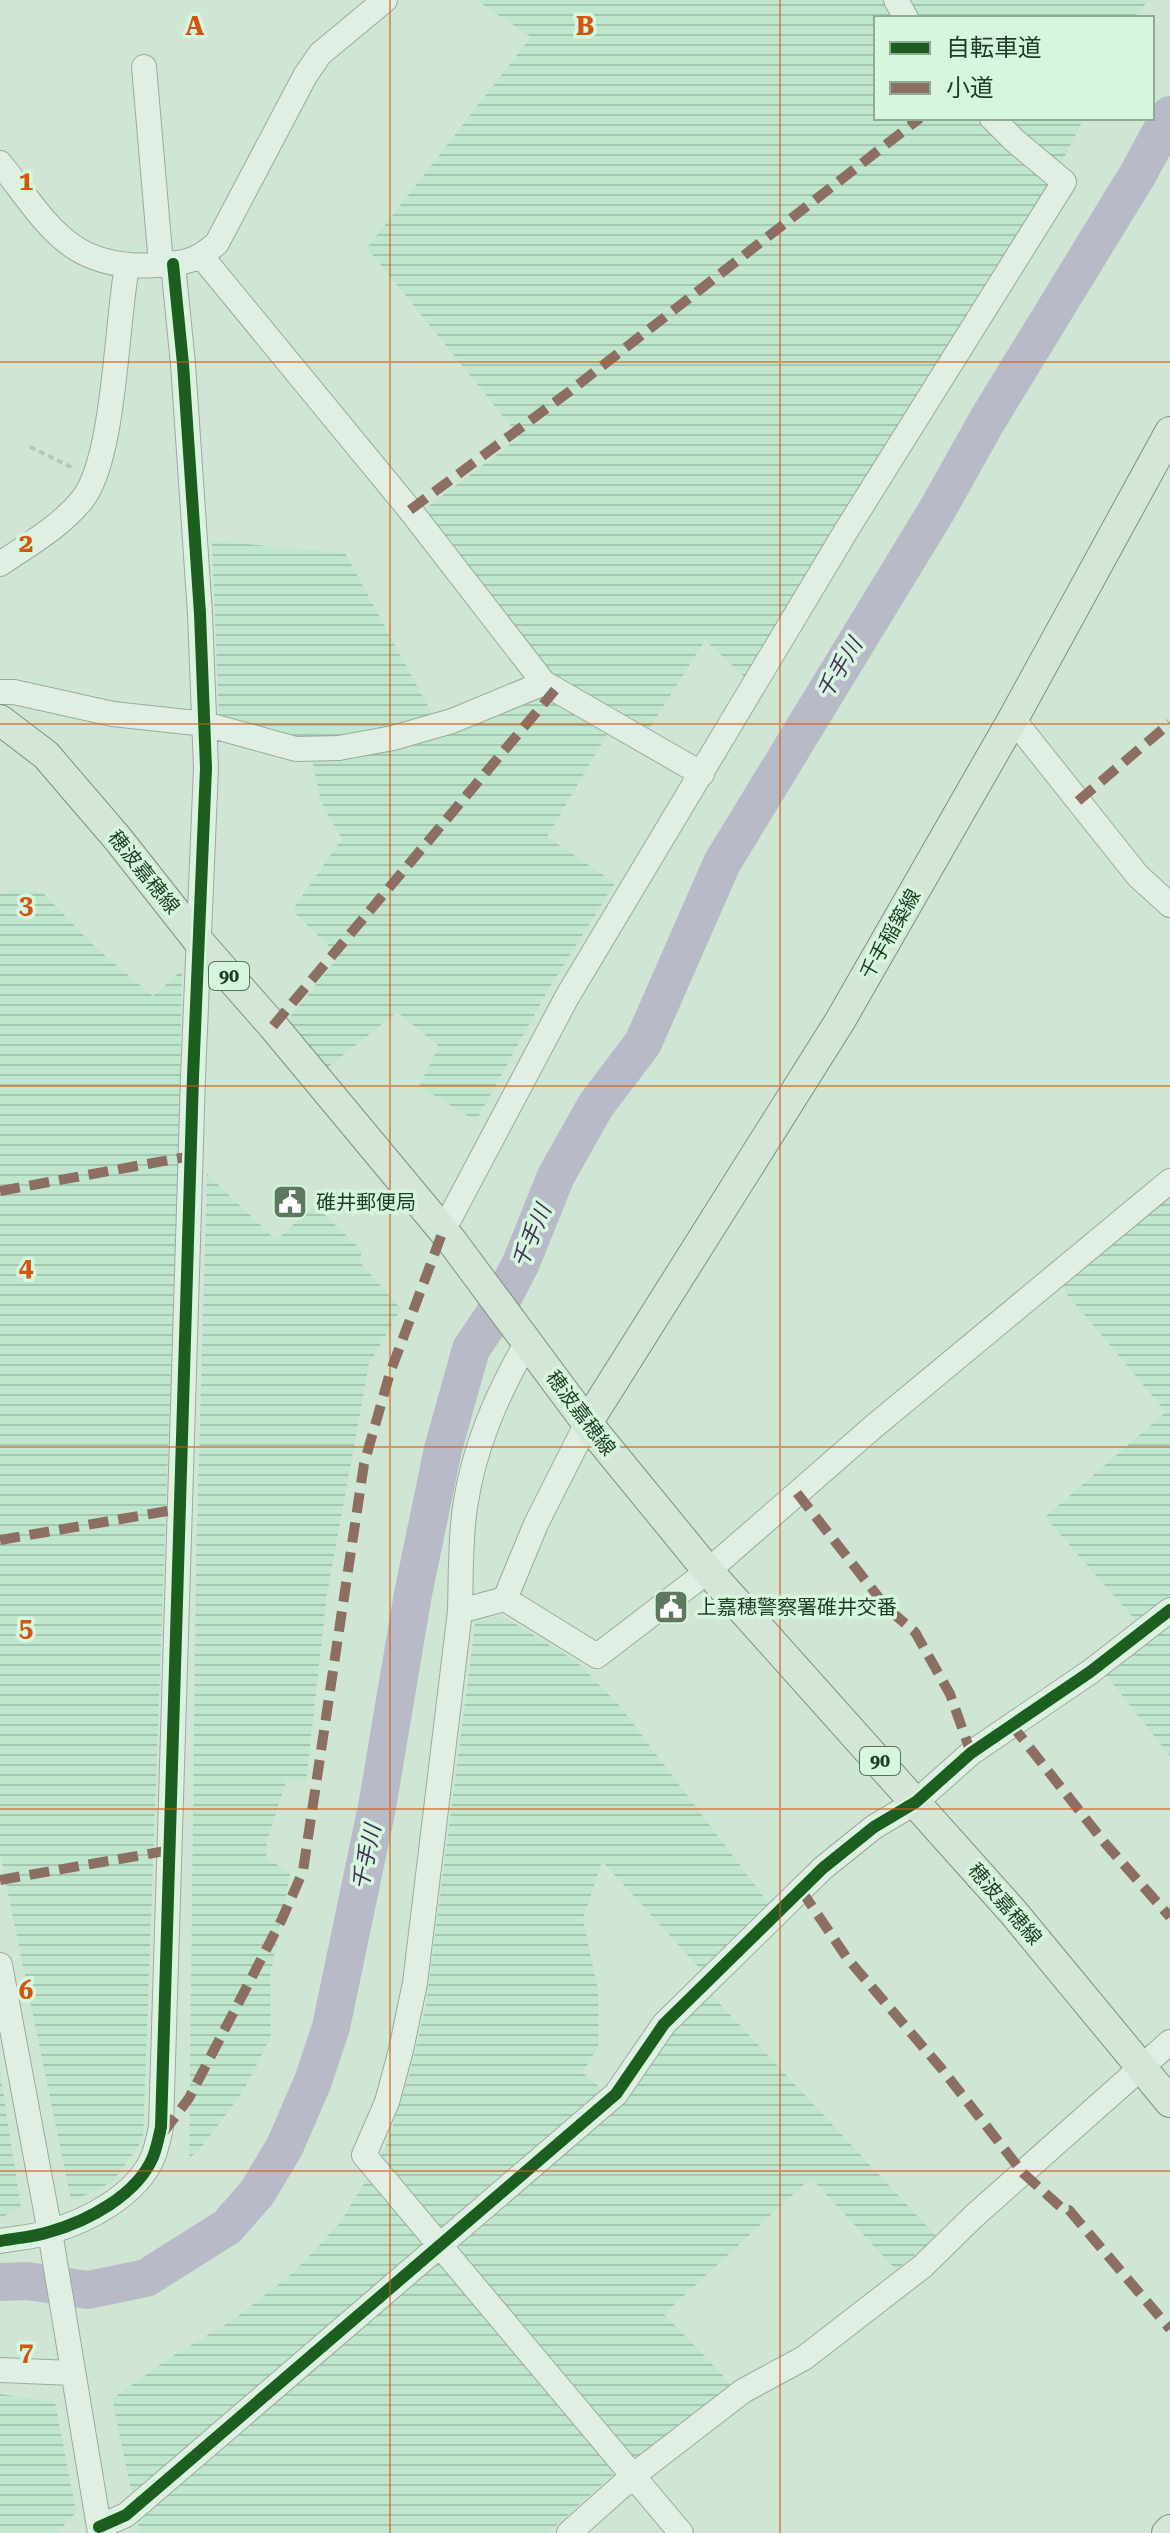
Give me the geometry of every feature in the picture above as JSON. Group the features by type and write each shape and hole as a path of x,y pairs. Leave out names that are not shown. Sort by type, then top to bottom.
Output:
{"main road":[{"name":"千手稲築線","path":"587,1423 840,1021 1013,719 1170,432"},
{"name":"穂波嘉穂線","path":"0,720 46,755 118,839 200,943 447,1236 587,1423 708,1571 1013,1912 1170,2102"}],"street":[{"path":"350,0 351,27"},
{"path":"0,163 43,219 68,244 87,256 127,267 202,257 217,243 305,76 320,54 385,0"},
{"path":"0,2241 50,2232 88,2216 120,2197 139,2180 152,2158 161,2127 193,1077 206,768 183,364 167,264 144,67"},
{"path":"447,1236 567,997 846,531 1064,182 994,120"},
{"path":"202,257 410,510 544,683 702,774"},
{"path":"0,564 67,516 84,497 93,479 108,419 127,267"},
{"path":"0,692 14,692 113,714 205,724 296,749 339,748 393,738 452,721 544,683"},
{"path":"1013,719 1138,876 1170,905"},
{"path":"460,1611 505,1599 597,1656 708,1571 872,1428 1170,1181"},
{"path":"524,1338 498,1393 480,1443 465,1508 460,1611 415,1983 387,2102 364,2155 681,2533"},
{"path":"505,1599 536,1524 587,1423"},
{"path":"0,1965 50,2232 99,2530 126,2515 616,2094 664,2024 823,1868 874,1827 916,1802 971,1753 1090,1672 1170,1610"},
{"path":"569,2533 634,2475 743,2391 804,2358 923,2266 974,2216 1170,2042"},
{"path":"0,2370 71,2366"}],"path":[{"path":"30,447 93,479"}],"green space":[{"path":"476,0 1149,0 1135,16 874,16 874,120 1083,120 1051,183 748,680 705,640 646,734 616,719 547,837 615,883 548,990 476,1121 419,1086 439,1046 397,1012 327,1068 285,1023 339,956 292,910 342,839 321,802 312,760 538,694 422,511 520,437 367,248 531,37"},
{"path":"212,541 345,553 434,717 364,734 295,742 219,720"},
{"path":"15,888 43,893 95,947 153,996 182,970 178,1175 143,2139 114,2180 71,2200 0,1854 0,894"},
{"path":"207,1174 276,1240 315,1205 363,1252 358,1260 401,1309 369,1364 327,1594 306,1782 287,1779 267,1841 266,1857 290,1874 270,1977 271,2036 244,2090 189,2159 196,1559"},
{"path":"1170,1196 1170,1756 1105,1674 1150,1637 1045,1517 1166,1412 1061,1287"},
{"path":"476,1617 504,1617 577,1662 620,1706 769,1904 701,1970 602,1861 583,1919 598,1990 599,2044 583,2073 622,2106 663,2041 710,1993 937,2237 896,2270 811,2178 664,2314 732,2385 609,2478 548,2533 140,2533 112,2399 171,2357 233,2320 294,2272 340,2223 386,2146 410,2072 426,2005"},
{"path":"0,2072 21,2208 0,2218"},
{"path":"0,2394 55,2402 76,2512 57,2533 0,2533"}],"waterway":[{"name":"千手川","path":"0,2282 27,2281 88,2290 146,2278 227,2227 257,2193 285,2146 313,2081 331,2027 377,1807 413,1594 443,1449 471,1349 494,1315 521,1263 556,1176 596,1105 643,1043 722,863 937,510 988,419 1138,174 1170,115"}],"marked path":[{"path":"410,510 570,391 917,120"},
{"path":"273,1026 555,690"},
{"path":"1078,801 1170,723"},
{"path":"0,1191 191,1156"},
{"path":"163,2133 189,2098 282,1919 303,1871 364,1464 390,1373 443,1231"},
{"path":"797,1493 887,1608 915,1632 950,1694 971,1753"},
{"path":"0,1540 179,1509"},
{"path":"1011,1724 1104,1842 1170,1917"},
{"path":"0,1880 171,1850"},
{"path":"801,1890 847,1958 941,2068 1023,2173 1064,2210 1069,2210 1170,2329"}],"cycle path":[{"path":"0,2241 64,2227 110,2205 146,2171 161,2127 193,1077 206,768 200,614 173,264"},
{"path":"99,2527 126,2515 616,2094 664,2024 823,1868 874,1827 916,1802 971,1753 1090,1672 1170,1610"}],"place":[{"name":"碓井郵便局","path":"290,1202"},
{"name":"上嘉穂警察署碓井交番","path":"671,1607"}]}
